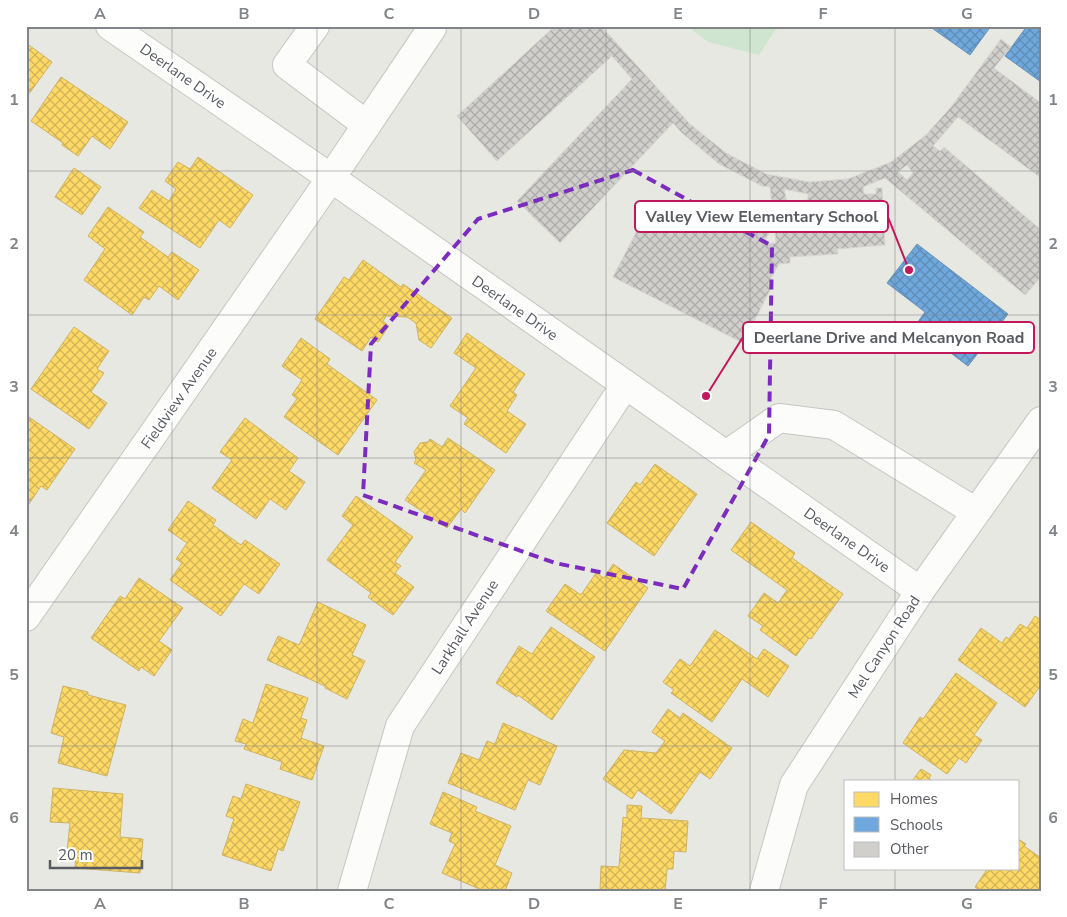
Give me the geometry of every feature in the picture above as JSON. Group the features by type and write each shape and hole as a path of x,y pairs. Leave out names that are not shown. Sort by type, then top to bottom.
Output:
{"street":[{"name":"Deerlane Drive","path":"110,26 331,178 625,386 920,591"},
{"path":"315,26 287,65 367,125"},
{"name":"Fieldview Avenue","path":"26,617 331,178 432,28 430,26"},
{"name":"Larkhall Avenue","path":"352,891 400,726 625,386"},
{"path":"726,456 779,418 834,425 976,512"},
{"name":"Mel Canyon Road","path":"764,891 794,785 920,591 1041,421"}],"highlighted area":[{"path":"633,170 772,246 769,435 683,589 555,563 363,495 371,344 478,219"}],"green space":[{"path":"687,26 778,26 759,55 708,42"}],"building: Homes":[{"path":"26,43 52,62 26,98"},
{"path":"61,77 128,122 110,149 92,136 78,156 31,121"},
{"path":"198,157 253,195 230,228 219,220 200,248 139,208 152,190 169,201 176,189 165,181 178,162 190,169"},
{"path":"74,168 101,187 82,215 55,197"},
{"path":"108,207 144,232 140,237 168,257 172,252 199,270 178,300 159,286 149,300 144,297 132,315 84,280 105,249 88,236"},
{"path":"363,260 401,287 403,284 452,318 431,348 419,340 416,323 407,317 386,316 383,321 389,326 378,342 371,337 362,351 315,319 344,277 349,280"},
{"path":"74,327 109,351 97,369 104,373 91,392 107,403 89,429 31,389"},
{"path":"467,333 525,374 513,392 517,395 507,411 526,424 506,453 464,424 468,418 450,406 476,368 454,353"},
{"path":"301,338 330,359 327,364 377,400 338,455 284,417 297,399 292,395 302,380 282,366"},
{"path":"29,417 75,449 47,490 41,486 27,507 26,421"},
{"path":"245,418 298,458 289,471 305,482 286,510 270,499 256,519 212,488 232,460 220,452"},
{"path":"448,438 495,470 465,513 461,509 447,528 405,500 426,470 414,463 416,460 414,452 420,443 428,442 430,439 442,447"},
{"path":"655,464 697,494 654,556 607,523 636,482 640,485"},
{"path":"356,496 413,537 395,562 401,566 395,573 414,587 393,615 368,597 371,593 327,560 353,525 342,516"},
{"path":"188,501 216,520 213,525 241,545 245,540 280,564 259,594 244,584 221,616 170,580 182,563 176,559 187,543 168,530"},
{"path":"751,522 795,553 792,558 843,594 811,639 809,638 796,656 760,630 763,626 748,616 764,593 778,603 787,590 731,550"},
{"path":"613,564 648,588 605,651 546,611 565,584 581,595 596,573 604,578"},
{"path":"139,578 183,608 159,641 172,650 154,676 141,667 139,671 91,638 120,596 125,599"},
{"path":"318,602 366,625 352,655 365,661 347,699 325,688 325,686 267,660 278,636 299,645"},
{"path":"1035,616 1041,620 1041,685 1025,707 958,660 981,628 1002,643 1006,637 1009,639 1020,624 1027,628"},
{"path":"551,627 595,657 552,720 518,695 517,697 496,683 519,646 532,654"},
{"path":"715,630 757,659 764,649 789,666 768,697 742,679 712,722 671,693 674,690 663,682 680,659 690,666"},
{"path":"956,673 997,703 974,735 982,740 966,763 959,758 947,774 903,743 920,717 923,719"},
{"path":"266,684 308,698 301,718 307,720 301,738 324,746 312,780 280,769 282,762 244,749 246,744 235,741 243,719 253,723"},
{"path":"63,686 126,705 107,776 58,763 64,737 51,733"},
{"path":"668,709 680,718 683,713 732,748 710,779 700,772 671,814 638,790 632,799 603,779 624,750 656,753 665,741 652,732"},
{"path":"503,723 557,746 540,785 528,780 515,810 448,783 461,753 479,760 487,741 495,744"},
{"path":"921,769 931,775 929,778 931,780 913,780"},
{"path":"246,784 300,802 283,851 278,849 271,871 222,855 234,819 226,816 233,796 241,799"},
{"path":"53,788 123,794 120,837 143,839 140,873 75,868 76,851 67,851 70,823 50,822"},
{"path":"443,792 477,807 475,811 511,826 495,865 512,873 505,891 485,889 484,891 442,873 455,844 449,841 452,833 430,824"},
{"path":"627,805 642,806 641,818 688,821 686,852 674,851 673,869 667,869 665,891 600,891 601,866 619,867 623,817 627,818"},
{"path":"1020,840 1026,844 1024,846 1041,858 1041,891 980,891 975,887 987,870 1020,870"}],"building: Schools":[{"path":"929,26 991,26 970,55"},
{"path":"1027,26 1041,26 1041,82 1005,56"},
{"path":"917,244 1008,314 968,366 915,326 925,312 887,283"}],"building: Other":[{"path":"555,26 601,26 690,124 726,153 766,174 809,182 848,179 891,162 926,135 951,107 1001,39 1011,47 994,68 1041,103 1041,178 958,117 933,146 940,151 944,147 1041,230 1041,277 1025,295 885,178 863,187 864,194 876,194 876,188 882,188 885,245 837,249 838,254 790,257 790,263 779,264 768,284 772,286 743,343 613,277 643,219 672,234 686,207 711,220 718,207 769,233 763,244 776,243 770,187 762,186 719,164 673,123 560,243 517,201 632,79 612,56 497,161 457,116","holes":["907,165 913,173 907,180 898,172","784,189 808,194 808,200 787,202"]}],"place":[{"name":"Valley View Elementary School","path":"909,270"},
{"name":"Deerlane Drive and Melcanyon Road","path":"706,396"}]}
